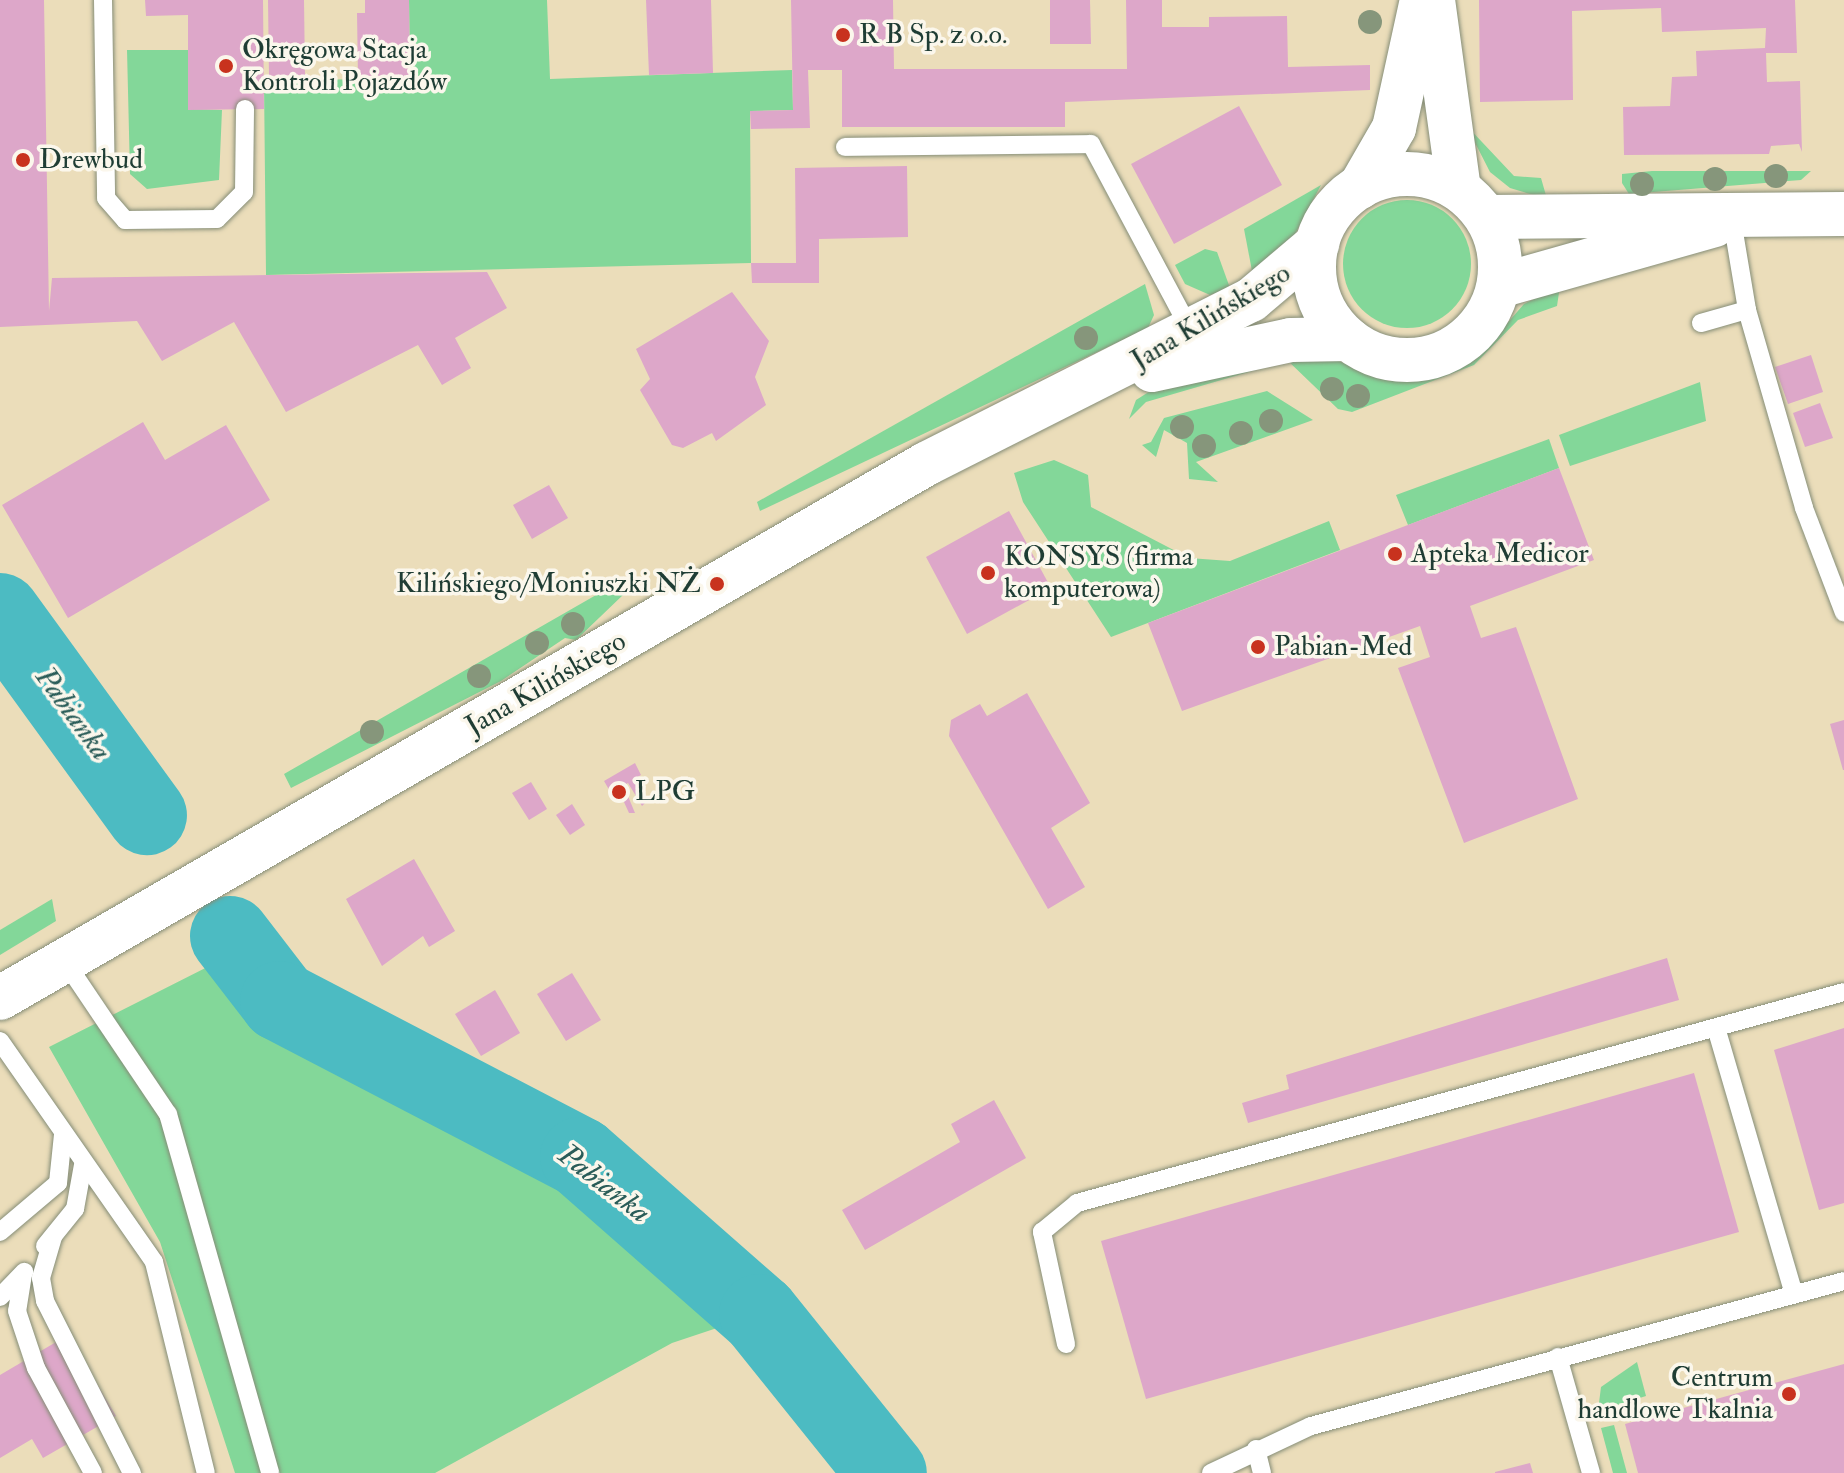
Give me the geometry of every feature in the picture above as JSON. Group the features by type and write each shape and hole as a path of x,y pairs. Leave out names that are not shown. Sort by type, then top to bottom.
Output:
{"main road":[{"path":"1360,187 1394,128 1422,0"},
{"path":"1433,0 1446,137 1473,203 1499,251 1499,286 1473,334 1438,355 1398,360 1348,339 1318,296 1317,244 1340,202 1360,187 1410,173 1473,203 1635,211 1732,220 1844,214"},
{"path":"1499,286 1732,220"},
{"name":"Jana Kilińskiego","path":"0,998 926,464 1099,382 1196,345 1270,288 1317,244"},
{"name":"Jana Kilińskiego","path":"1196,345 1348,339"}],"lane":[{"path":"103,0 106,198 125,220 217,219 244,192 245,109"},
{"path":"845,147 1091,144 1196,345"},
{"path":"1732,220 1747,310 1804,508 1844,613"},
{"path":"1701,323 1747,310"},
{"path":"64,960 168,1114 270,1473"},
{"path":"1066,1344 1042,1232 1077,1203 1717,1031 1844,992"},
{"path":"1717,1031 1794,1294"},
{"path":"0,1041 83,1165 154,1262 206,1473"},
{"path":"0,1232 58,1183 63,1134"},
{"path":"0,1297 23,1274 75,1209 83,1165"},
{"path":"53,1237 41,1278 45,1301 132,1473"},
{"path":"23,1274 17,1311 36,1368 93,1473"},
{"path":"1211,1473 1256,1449 1311,1426 1844,1281"},
{"path":"1558,1357 1591,1473"},
{"path":"1256,1449 1262,1473"}],"green space":[{"path":"409,0 547,0 550,79 792,70 793,110 750,111 751,263 266,275 264,81 410,78"},
{"path":"127,50 188,50 189,109 222,110 219,180 147,189 130,174"},
{"path":"1466,125 1514,176 1541,178 1547,199 1510,188 1490,172"},
{"path":"1652,171 1811,171 1801,180 1629,194 1622,183 1622,174"},
{"path":"1321,185 1294,236 1253,276 1244,229"},
{"path":"1407,200 1432,205 1452,219 1466,239 1471,264 1466,289 1452,309 1432,323 1407,328 1382,323 1362,309 1348,289 1343,264 1348,239 1362,219 1382,205"},
{"path":"1205,249 1217,252 1230,288 1210,295 1185,284 1175,265"},
{"path":"1145,284 1154,315 1148,328 760,511 757,502"},
{"path":"1560,286 1557,306 1518,320 1474,365 1352,412 1338,409 1286,359 1326,356 1389,381 1443,376 1476,359 1524,304"},
{"path":"1259,369 1146,402 1129,419 1136,400 1155,388"},
{"path":"1700,382 1706,421 1570,466 1559,435"},
{"path":"1267,391 1313,420 1196,462 1218,482 1189,479 1187,443 1164,430 1156,457 1142,445 1151,442 1164,418"},
{"path":"1549,439 1559,468 1408,525 1396,495"},
{"path":"1054,460 1088,475 1091,507 1189,558 1230,561 1329,521 1340,550 1111,637 1023,502 1014,473"},
{"path":"624,579 624,594 576,640 565,638 501,681 291,788 284,774"},
{"path":"52,899 56,921 0,955 0,930"},
{"path":"241,950 281,1001 580,1157 759,1314 672,1343 435,1473 235,1473 160,1242 49,1047"},
{"path":"1637,1362 1646,1396 1598,1411 1601,1387"},
{"path":"1614,1425 1627,1473 1613,1473 1601,1428"}],"building":[{"path":"0,0 44,0 49,311 52,278 487,272 507,308 455,338 471,368 442,385 418,345 286,412 234,322 162,361 137,321 0,327"},
{"name":"Okręgowa Stacja Kontroli Pojazdów","path":"145,0 263,0 264,109 188,110 188,15 146,16"},
{"path":"268,0 304,0 305,75 269,76"},
{"path":"365,0 409,0 410,78 358,79 357,13 365,13"},
{"path":"646,0 711,0 713,73 649,75"},
{"path":"791,0 893,0 894,69 1127,69 1126,0 1162,0 1162,27 1209,27 1209,17 1287,16 1288,67 1370,65 1370,90 1065,102 1065,127 842,127 842,70 808,70 810,128 751,129 750,111 793,110"},
{"path":"1050,0 1090,0 1091,44 1050,44"},
{"path":"1479,0 1795,0 1797,53 1766,53 1767,82 1800,81 1802,152 1799,144 1771,146 1769,154 1624,155 1623,107 1670,106 1672,77 1697,76 1696,51 1765,48 1766,28 1662,32 1661,8 1572,11 1573,100 1480,102"},
{"path":"1239,106 1282,185 1174,244 1131,164"},
{"path":"907,166 908,237 819,239 819,283 752,283 751,263 796,263 795,168"},
{"path":"732,292 769,341 755,377 766,405 716,441 712,433 683,448 672,445 640,390 650,379 636,349"},
{"path":"1811,355 1823,392 1788,404 1775,367"},
{"path":"1820,403 1833,438 1805,447 1793,413"},
{"path":"143,422 165,460 226,425 270,500 68,618 2,505"},
{"name":"Pabian-Med","path":"1559,468 1594,560 1470,606 1481,638 1516,627 1578,799 1464,843 1398,668 1430,657 1420,626 1182,711 1148,623"},
{"path":"549,485 568,518 532,539 513,505"},
{"name":"KONSYS (firma komputerowa)","path":"1009,511 1051,588 967,634 926,557"},
{"path":"1027,693 1090,803 1051,828 1085,887 1048,909 949,736 951,720 980,704 987,716"},
{"path":"1844,720 1844,770 1843,770 1830,724"},
{"path":"635,763 641,775 632,780 648,800 642,806 628,783 611,793 604,781"},
{"path":"531,782 547,809 529,820 512,793"},
{"path":"618,789 625,789 635,813 629,813"},
{"path":"572,804 585,825 570,835 556,815"},
{"path":"414,859 455,931 429,947 423,936 382,966 346,899"},
{"path":"1667,958 1679,1000 1248,1123 1242,1103 1289,1089 1286,1075"},
{"path":"572,973 601,1020 566,1041 537,994"},
{"path":"495,990 520,1033 481,1056 455,1014"},
{"path":"1844,1028 1844,1203 1819,1210 1774,1050"},
{"path":"1694,1073 1739,1232 1146,1399 1101,1241"},
{"path":"994,1100 1026,1158 865,1250 842,1210 960,1142 951,1124"},
{"path":"68,1335 116,1416 43,1458 32,1439 0,1458 0,1375"},
{"name":"Centrum handlowe Tkalnia","path":"1844,1364 1844,1473 1638,1473 1625,1424"},
{"path":"1530,1463 1533,1473 1495,1473 1495,1472"}],"waterway":[{"name":"Pabianka","path":"0,613 147,815"},
{"name":"Pabianka","path":"230,936 280,1001 580,1157 759,1314 887,1473"}],"place":[{"name":"R B Sp. z o.o.","path":"843,35"},
{"name":"Okręgowa Stacja Kontroli Pojazdów","path":"226,66"},
{"name":"Drewbud","path":"23,160"},
{"name":"Apteka Medicor","path":"1395,554"},
{"name":"KONSYS (firma komputerowa)","path":"988,573"},
{"name":"Kilińskiego/Moniuszki NŻ","path":"717,584"},
{"name":"Pabian-Med","path":"1258,647"},
{"name":"LPG","path":"619,792"},
{"name":"Centrum handlowe Tkalnia","path":"1789,1394"}]}
